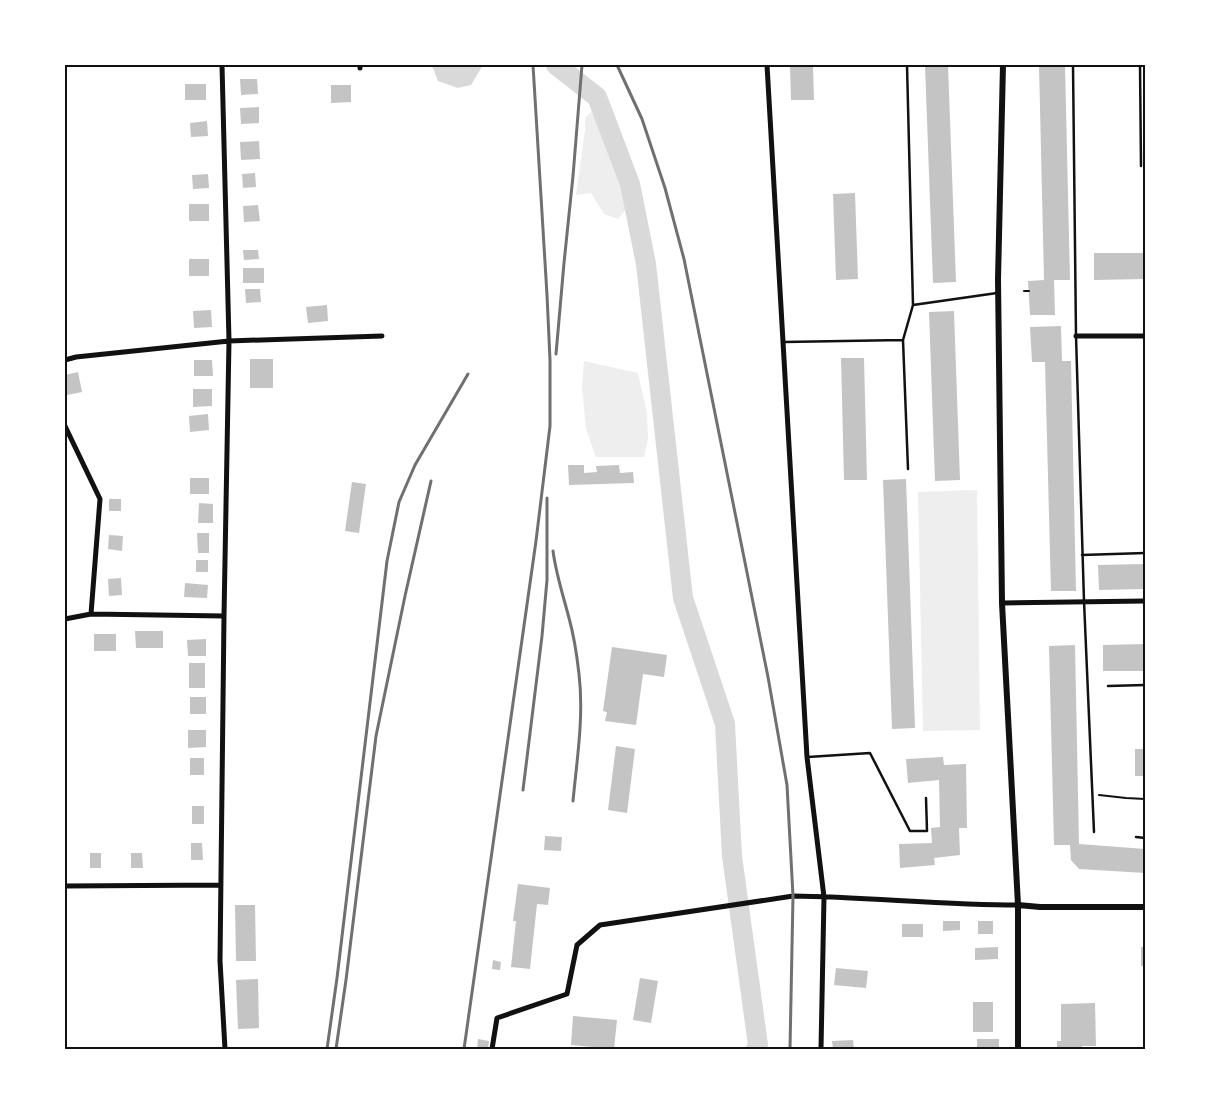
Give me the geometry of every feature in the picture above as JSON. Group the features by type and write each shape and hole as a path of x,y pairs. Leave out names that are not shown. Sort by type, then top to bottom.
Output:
{"street":[{"path":"222,65 229,340 220,961 225,1049"},
{"path":"767,65 807,758 824,897 821,1049"},
{"path":"1003,65 998,293 1002,603 1018,905 1018,1049"},
{"path":"65,360 76,356 229,340 382,336"},
{"path":"1076,336 1145,336"},
{"path":"65,426 100,499 91,614"},
{"path":"1002,603 1145,601"},
{"path":"65,619 91,614 224,616"},
{"path":"65,886 221,885"},
{"path":"492,1049 497,1018 567,994 577,945 600,925 793,896 989,905 1145,907"}],"lane":[{"path":"907,65 913,305 903,340 908,469"},
{"path":"1073,65 1076,336 1082,555 1094,832"},
{"path":"1140,65 1141,166"},
{"path":"913,305 998,293"},
{"path":"784,342 903,340"},
{"path":"1082,555 1145,553"},
{"path":"1108,686 1145,685"},
{"path":"807,758 870,753 910,831 927,831 926,798"},
{"path":"1136,837 1145,838"}],"path":[{"path":"1024,292 1029,291"},
{"path":"1092,794 1145,799"}],"shaded area":[{"path":"429,65 483,65 471,85 458,88 438,81 433,68"},
{"path":"594,109 604,136 616,158 626,209 618,219 604,214 591,193 576,195 585,118"},
{"path":"584,361 638,373 647,413 648,439 644,457 596,457 586,429 582,387"},
{"path":"977,490 980,730 923,731 918,492"}],"building":[{"path":"790,65 813,65 814,100 791,100"},
{"path":"925,65 948,65 956,282 933,283"},
{"path":"1039,65 1065,65 1070,280 1054,280 1055,315 1030,315 1028,281 1044,280"},
{"path":"240,79 257,79 258,94 241,95"},
{"path":"185,84 206,84 206,100 185,100"},
{"path":"331,85 351,85 351,102 331,103"},
{"path":"259,107 259,123 241,124 240,108"},
{"path":"207,121 208,136 191,137 190,123"},
{"path":"259,141 260,159 241,160 240,142"},
{"path":"255,173 256,187 243,188 242,174"},
{"path":"208,174 209,188 193,189 192,175"},
{"path":"855,193 858,279 836,280 833,194"},
{"path":"189,204 209,204 209,221 189,221"},
{"path":"258,205 260,221 244,222 243,206"},
{"path":"243,250 258,250 259,259 244,260"},
{"path":"1094,253 1145,253 1145,279 1094,280"},
{"path":"189,259 209,259 209,276 189,276"},
{"path":"243,268 264,268 264,283 243,283"},
{"path":"245,289 260,289 261,302 246,303"},
{"path":"327,305 328,321 308,323 306,307"},
{"path":"211,310 212,327 194,328 193,311"},
{"path":"954,311 960,480 935,481 929,312"},
{"path":"1061,326 1062,361 1071,361 1076,591 1051,591 1045,362 1032,362 1030,327"},
{"path":"841,358 864,358 867,480 844,480"},
{"path":"250,359 273,359 273,388 250,388"},
{"path":"194,360 212,360 213,376 194,376"},
{"path":"78,372 82,392 67,395 65,375"},
{"path":"1143,383 1145,383 1145,445 1143,445"},
{"path":"193,389 212,389 212,406 193,407"},
{"path":"208,414 209,430 190,432 189,416"},
{"path":"568,465 584,465 584,473 597,472 596,466 619,465 620,473 633,472 634,483 569,485"},
{"path":"190,478 209,478 209,494 190,494"},
{"path":"906,479 915,728 892,729 883,480"},
{"path":"352,482 366,484 359,533 345,531"},
{"path":"109,499 121,499 121,511 109,511"},
{"path":"199,503 213,504 213,523 198,523"},
{"path":"197,533 209,533 209,553 198,553"},
{"path":"109,535 123,536 122,551 108,549"},
{"path":"196,560 208,560 208,572 196,572"},
{"path":"1145,564 1145,589 1099,590 1098,565"},
{"path":"121,578 122,595 109,596 108,579"},
{"path":"185,583 208,585 207,598 184,597"},
{"path":"135,631 163,631 163,648 136,648"},
{"path":"94,634 116,634 116,651 94,651"},
{"path":"206,639 206,656 188,656 187,640"},
{"path":"1145,644 1145,671 1103,671 1103,645"},
{"path":"1075,645 1079,844 1145,849 1145,873 1079,869 1071,860 1070,845 1054,845 1049,646"},
{"path":"612,647 667,655 664,677 643,674 636,725 605,721 607,712 603,711"},
{"path":"189,663 205,663 205,688 189,688"},
{"path":"190,697 206,697 206,714 190,714"},
{"path":"188,730 206,730 206,747 188,748"},
{"path":"616,746 635,749 627,813 608,810"},
{"path":"1135,749 1145,749 1145,776 1135,776"},
{"path":"943,757 944,765 966,764 967,828 959,828 960,855 934,858 935,865 900,868 899,844 932,843 931,828 940,827 939,780 908,783 906,759"},
{"path":"190,758 204,758 204,775 190,775"},
{"path":"192,806 204,806 204,824 192,824"},
{"path":"545,836 562,837 561,851 544,850"},
{"path":"191,843 202,843 203,860 191,860"},
{"path":"90,853 101,853 101,868 90,868"},
{"path":"131,853 142,853 143,868 131,868"},
{"path":"518,884 550,888 548,905 537,904 530,969 511,967 516,921 513,921"},
{"path":"235,905 255,905 256,961 236,961"},
{"path":"943,921 960,921 960,930 943,931"},
{"path":"978,921 993,921 993,934 978,934"},
{"path":"902,924 923,924 923,937 902,937"},
{"path":"998,947 998,959 975,960 975,948"},
{"path":"1141,947 1145,947 1145,966 1141,966"},
{"path":"493,960 501,962 500,970 492,969"},
{"path":"836,968 868,971 866,988 834,985"},
{"path":"640,978 658,981 651,1023 633,1020"},
{"path":"258,979 259,1028 238,1029 236,980"},
{"path":"973,1002 993,1002 993,1032 973,1032"},
{"path":"1095,1003 1096,1046 1082,1046 1082,1049 1057,1049 1057,1041 1061,1041 1061,1004"},
{"path":"573,1016 617,1020 614,1049 571,1045"},
{"path":"478,1039 489,1041 488,1049 477,1049"},
{"path":"977,1039 999,1039 999,1049 977,1049"},
{"path":"853,1040 854,1049 833,1049 832,1041"}],"waterway":[{"path":"556,65 597,97 630,184 646,264 683,598 725,724 732,856 758,1045 756,1049"}],"railway":[{"path":"464,1049 536,541 550,426 550,360 547,295 533,65"},
{"path":"556,354 582,65"},
{"path":"617,65 642,119 665,188 684,259 768,677 787,785 793,896 790,1049"},
{"path":"327,1049 387,561 399,502 415,465 468,374"},
{"path":"336,1049 376,736 431,481"},
{"path":"523,790 547,580 547,498"},
{"path":"553,551 574,639 580,690 579,738 573,801"}]}
